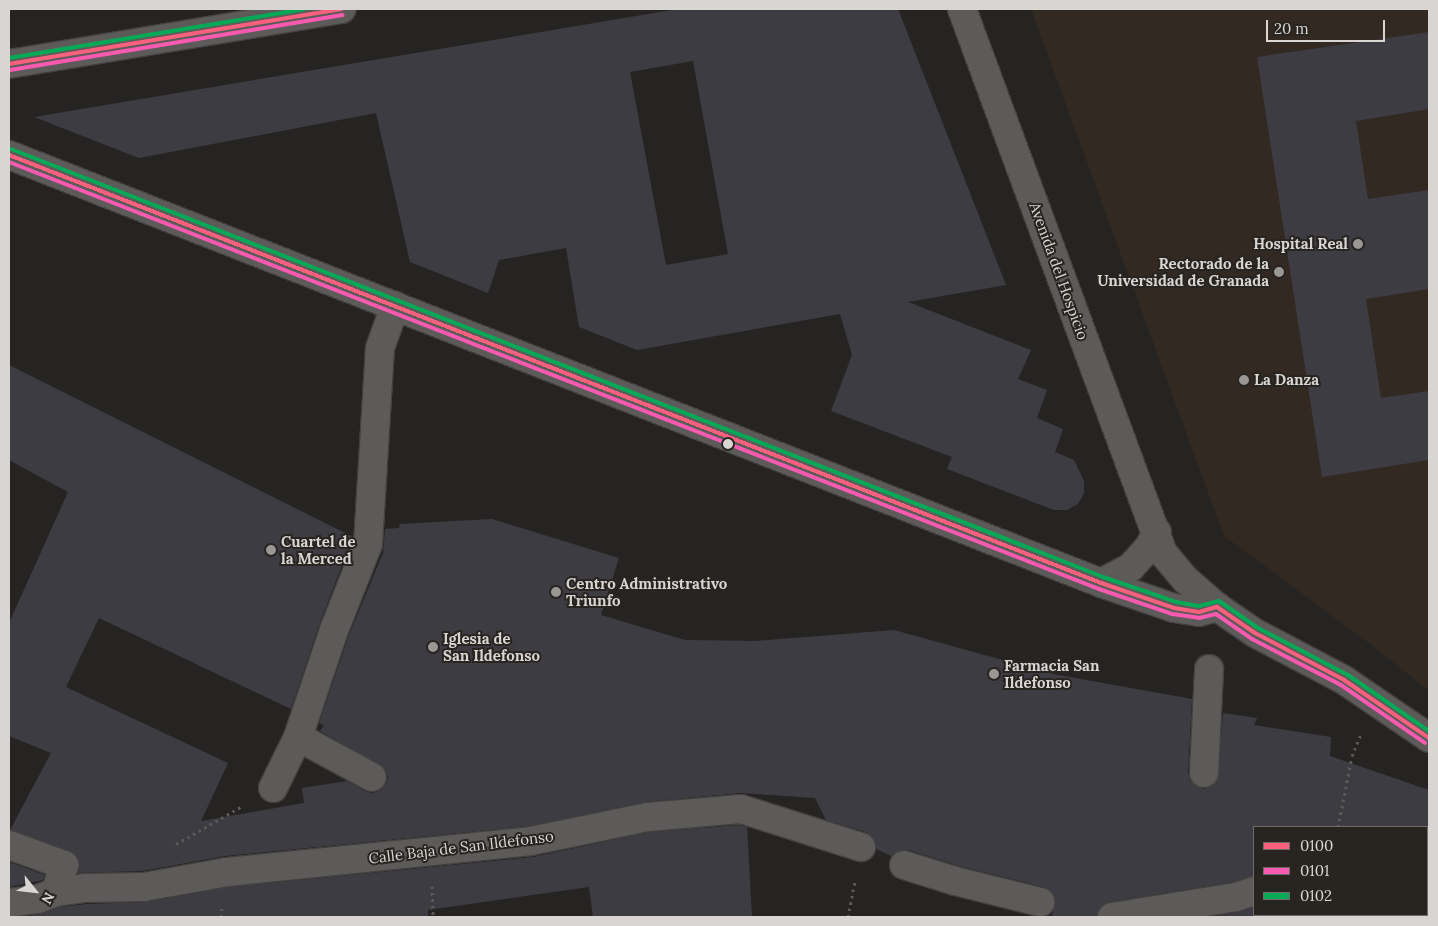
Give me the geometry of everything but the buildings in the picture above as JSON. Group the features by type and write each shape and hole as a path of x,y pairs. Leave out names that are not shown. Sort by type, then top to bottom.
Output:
{"street":[{"path":"9,64 341,9"},
{"name":"Avenida del Hospicio","path":"962,9 1157,532 1163,553 1186,580 1217,607 1255,633 1344,680 1369,688"},
{"path":"9,155 1101,583 1174,608 1199,612 1217,607"},
{"path":"273,788 298,737 334,630 368,544 380,348 395,306"},
{"path":"1101,583 1131,567 1149,547 1157,532 1174,541 1226,595 1369,688 1429,720"},
{"path":"1204,773 1209,669"},
{"path":"1369,688 1429,738"},
{"path":"298,737 372,777"},
{"name":"Calle Baja de San Ildefonso","path":"9,903 38,899 56,892 86,888 144,887 227,872 531,841 648,817 741,810 861,847"},
{"path":"9,845 64,865 56,892"},
{"path":"904,865 955,881 1040,902"},
{"path":"1112,917 1236,897 1253,891"}],"path":[{"path":"1338,826 1352,756 1363,728"},
{"path":"144,887 151,858 273,788"}],"shaded area":[{"name":"Rectorado de la Universidad de Granada","path":"1031,9 1429,9 1429,691 1369,643 1224,536"}],"transit line":[{"name":"0102","path":"9,58 304,9"},
{"name":"0100","path":"9,64 341,9"},
{"name":"0101","path":"10,70 342,15"},
{"name":"0102","path":"11,149 1103,577 1176,602 1199,606 1219,601 1258,628 1348,675 1429,731"},
{"name":"0100","path":"9,155 1101,583 1174,608 1199,612 1217,607 1255,633 1344,680 1429,738"},
{"name":"0101","path":"9,162 1099,589 1172,614 1199,618 1216,614 1252,639 1341,685 1425,743"}],"place":[{"name":"Hospital Real","path":"1358,244"},
{"name":"Rectorado de la Universidad de Granada","path":"1279,272"},
{"name":"La Danza","path":"1244,380"},
{"name":"Cuartel de la Merced","path":"271,550"},
{"name":"Centro Administrativo Triunfo","path":"556,592"},
{"name":"Iglesia de San Ildefonso","path":"433,647"},
{"name":"Farmacia San Ildefonso","path":"994,674"}]}
